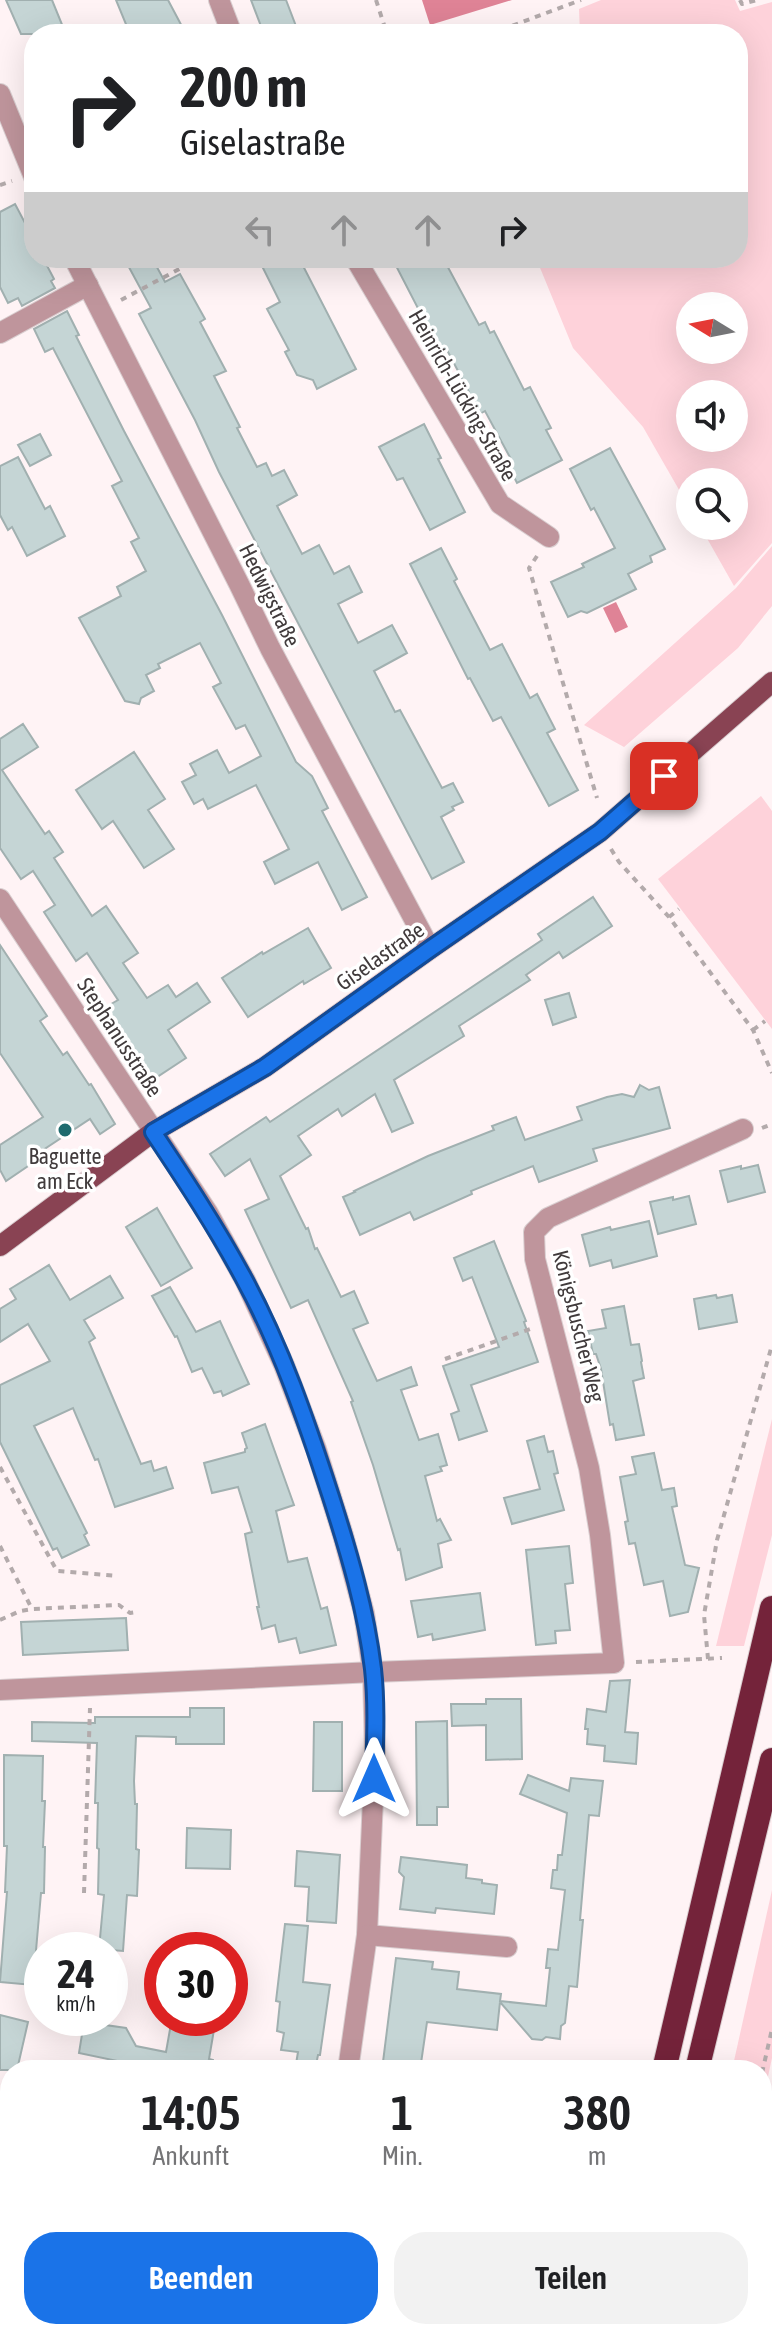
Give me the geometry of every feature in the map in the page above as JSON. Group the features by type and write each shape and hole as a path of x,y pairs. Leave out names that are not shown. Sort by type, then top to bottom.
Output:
{"highway":[{"path":"666,2060 772,1608"},
{"path":"699,2060 772,1760"}],"main road":[{"name":"Giselastraße","path":"0,1246 153,1132 265,1067 600,832 772,682"}],"street":[{"path":"219,0 228,24"},
{"path":"0,94 24,153"},
{"name":"Hedwigstraße","path":"79,268 270,648 430,949"},
{"name":"Heinrich-Lücking-Straße","path":"361,268 500,504 549,537"},
{"path":"0,333 88,285"},
{"name":"Stephanusstraße","path":"0,899 208,1213 245,1280 284,1365 316,1449 343,1535 364,1613 373,1672 373,1814 367,1935 349,2060"},
{"name":"Königsbuscher Weg","path":"614,1663 589,1468 535,1259 534,1232 548,1218 743,1129"},
{"path":"0,1690 614,1663"},
{"path":"367,1935 507,1947"}],"path":[{"path":"376,0 384,24"},
{"path":"515,24 581,0"},
{"path":"740,0 742,4 757,0"},
{"path":"101,312 182,268"},
{"path":"549,537 529,568 597,798"},
{"path":"600,832 619,862 669,917 753,1030 772,1073"},
{"path":"669,917 679,909"},
{"path":"753,1030 765,1021"},
{"path":"445,1359 552,1323"},
{"path":"708,1659 704,1615 717,1540 772,1345"},
{"path":"0,1467 57,1571 118,1576"},
{"path":"0,1546 32,1609"},
{"path":"0,1620 32,1609 119,1605 130,1613 137,1612"},
{"path":"614,1663 722,1658"},
{"path":"84,1893 90,1686"},
{"path":"765,2060 772,2029"}],"shaded area":[{"path":"422,0 512,0 433,24 430,24"},
{"path":"601,0 735,0 740,11 772,2 772,543 734,586 708,540 748,540 748,468 676,468 676,485 643,427 573,348 540,268 748,268 748,24 580,24 579,9"},
{"path":"772,546 772,606 738,648 624,747 584,725 736,588"},
{"path":"616,602 628,627 615,633 603,608"},
{"path":"761,796 772,811 772,1029 658,879"},
{"path":"772,1419 772,1535 744,1646 716,1646"},
{"path":"772,1890 772,2060 734,2060"}],"building":[{"path":"6,0 52,0 62,24 24,24 24,34 21,34"},
{"path":"116,0 168,0 181,24 126,24"},
{"path":"251,0 286,0 295,24 260,24"},
{"path":"15,204 24,221 24,268 48,268 54,279 51,281 55,288 22,306 18,298 8,303 0,287 0,212"},
{"path":"129,268 157,268 165,282 180,274 205,319 200,322 226,371 214,376 257,467 266,463 272,476 284,470 297,495 277,506 302,554 319,545 334,574 349,566 362,592 338,604 358,643 392,625 407,653 374,671 395,712 400,710 442,788 453,783 463,802 441,817 464,862 432,879 139,314 151,308"},
{"path":"263,268 304,268 356,369 317,389 313,380 297,375 285,352 289,350 267,309 280,302"},
{"path":"397,268 448,268 479,325 485,322 490,333 494,331 524,390 530,387 551,428 546,430 562,460 517,483 507,463 512,461 485,411 476,416 465,395 469,392 446,348 440,351"},
{"path":"67,311 79,335 76,336 124,431 296,762 312,776 328,808 322,811 367,897 342,910 318,862 275,884 264,862 289,849 256,785 208,809 203,799 194,804 182,782 196,775 190,764 217,750 229,773 261,756 245,725 236,729 213,687 221,683 200,643 158,664 160,668 146,675 154,691 141,698 139,704 125,701 79,618 121,596 117,587 146,571 131,542 139,538 112,486 122,481 53,348 45,352 34,329"},
{"path":"424,424 465,512 430,530 403,478 397,480 379,447"},
{"path":"40,434 51,455 30,466 18,445"},
{"path":"610,448 665,549 650,556 652,562 628,574 636,589 587,613 581,611 568,617 551,582 615,548 570,469"},
{"path":"18,457 45,509 50,506 65,536 27,556 12,527 8,530 0,515 0,466"},
{"path":"441,548 457,579 454,581 490,650 502,644 530,698 537,694 555,729 547,733 578,790 549,806 501,717 493,721 468,679 410,564"},
{"path":"23,724 38,747 2,770 45,834 49,831 63,852 54,858 92,916 106,906 138,953 123,963 147,998 168,985 176,997 197,983 210,1002 168,1030 186,1058 154,1079 106,1007 118,1000 87,953 76,961 44,912 55,905 33,871 21,879 0,848 0,739"},
{"path":"134,752 165,799 148,810 174,849 144,868 113,821 102,829 76,790"},
{"path":"593,897 612,926 563,958 559,952 526,975 530,980 459,1026 464,1036 394,1080 413,1123 392,1132 375,1094 342,1116 338,1109 298,1136 311,1155 280,1176 341,1297 354,1291 368,1323 353,1329 377,1381 411,1367 417,1385 401,1390 419,1440 438,1434 447,1465 440,1467 442,1471 425,1476 437,1521 440,1519 451,1540 438,1544 442,1567 406,1580 400,1549 353,1401 308,1300 291,1308 245,1210 269,1199 250,1159 225,1176 210,1154 266,1117 270,1122 542,940 538,934"},
{"path":"308,928 331,968 304,984 303,981 248,1017 222,978"},
{"path":"0,945 47,1016 40,1021 63,1055 67,1052 91,1084 115,1124 100,1134 90,1119 31,1158 34,1162 6,1181 0,1170 0,1145 43,1117 0,1053"},
{"path":"569,993 576,1017 553,1025 545,1000"},
{"path":"640,1085 649,1090 659,1087 670,1128 593,1149 597,1161 539,1182 533,1166 471,1191 472,1194 414,1220 410,1212 360,1235 343,1197 354,1191 428,1156 494,1130 492,1126 516,1117 525,1140 582,1120 577,1107 622,1094 634,1097"},
{"path":"758,1165 765,1192 728,1202 720,1171"},
{"path":"689,1196 696,1224 658,1234 650,1202"},
{"path":"157,1208 192,1268 161,1286 126,1227"},
{"path":"649,1221 657,1256 613,1268 611,1260 590,1266 582,1235"},
{"path":"494,1241 526,1321 538,1362 471,1385 487,1431 459,1440 451,1414 459,1411 443,1366 499,1347 472,1277 463,1281 454,1258"},
{"path":"49,1265 70,1300 110,1276 123,1298 84,1320 95,1338 89,1342 141,1464 151,1461 154,1471 166,1467 173,1488 115,1507 98,1459 95,1460 73,1408 34,1426 87,1533 84,1535 89,1545 62,1558 57,1548 53,1550 0,1442 0,1385 50,1361 28,1324 0,1342 0,1309 16,1299 10,1289"},
{"path":"170,1287 196,1332 220,1321 249,1384 223,1396 221,1391 214,1393 202,1368 192,1372 177,1336 152,1296"},
{"path":"716,1295 717,1298 732,1295 737,1322 699,1329 694,1299"},
{"path":"624,1306 631,1345 639,1344 642,1361 644,1378 633,1381 644,1435 616,1440 613,1424 610,1425 601,1369 596,1354 593,1354 588,1331 606,1328 602,1310"},
{"path":"265,1424 294,1505 276,1511 288,1562 307,1558 321,1609 327,1607 336,1645 300,1653 296,1638 279,1642 275,1625 262,1629 245,1534 252,1532 238,1487 212,1493 204,1463 245,1452 247,1448 242,1433"},
{"path":"544,1436 548,1452 553,1451 558,1473 554,1474 564,1510 512,1524 504,1498 540,1489 527,1441"},
{"path":"654,1453 662,1490 674,1488 677,1506 672,1507 685,1565 699,1568 688,1612 670,1616 663,1581 644,1585 635,1543 629,1544 620,1477 636,1474 632,1457"},
{"path":"569,1546 573,1583 565,1584 570,1630 555,1631 556,1643 536,1645 526,1550"},
{"path":"480,1593 485,1630 433,1640 432,1634 418,1637 411,1601"},
{"path":"126,1618 128,1650 23,1655 21,1622"},
{"path":"630,1680 625,1732 638,1733 636,1764 604,1761 605,1746 587,1744 587,1709 606,1712 610,1681"},
{"path":"486,1699 521,1699 522,1759 486,1760 486,1725 452,1726 451,1704 486,1704"},
{"path":"190,1708 224,1708 224,1744 176,1744 176,1737 136,1736 137,1896 127,1895 124,1932 101,1932 104,1895 98,1894 97,1743 32,1741 32,1722 95,1723 95,1717 190,1717"},
{"path":"447,1721 448,1807 437,1807 437,1825 417,1825 416,1722"},
{"path":"314,1722 342,1722 342,1791 313,1791"},
{"path":"4,1755 43,1756 44,1893 41,1893 38,1932 24,1932 24,1984 0,1982 7,1892 7,1846 4,1846"},
{"path":"528,1775 569,1791 571,1778 603,1781 599,1816 589,1815 577,1987 569,1986 560,2039 532,2039 500,2002 497,2030 427,2022 421,2060 383,2060 396,1958 433,1962 432,1969 459,1972 457,1989 501,1994 500,2001 546,2006 550,1968 546,1968 548,1949 558,1950 565,1890 551,1888 558,1855 562,1855 567,1813 520,1794"},
{"path":"187,1828 231,1830 230,1869 186,1868"},
{"path":"297,1851 340,1855 336,1923 307,1921 309,1887 295,1886"},
{"path":"401,1857 467,1865 466,1878 497,1885 494,1914 436,1908 435,1913 400,1909 404,1877 399,1872"},
{"path":"285,1924 308,1926 303,1982 330,1985 317,2060 297,2060 298,2052 281,2050 284,2033 277,2031 280,2002 276,2001"},
{"path":"0,2015 24,2021 25,2036 19,2060 0,2060"},
{"path":"128,2032 136,2046 166,2052 169,2036 213,2036 209,2059 213,2060 113,2060 79,2053 82,2036 128,2036"}],"place":[{"name":"Baguette am Eck","path":"65,1130"}],"route":[{"path":"374,1779 373,1672 364,1613 316,1449 284,1365 245,1280 208,1213 153,1132 265,1067 600,832 664,776"}]}
